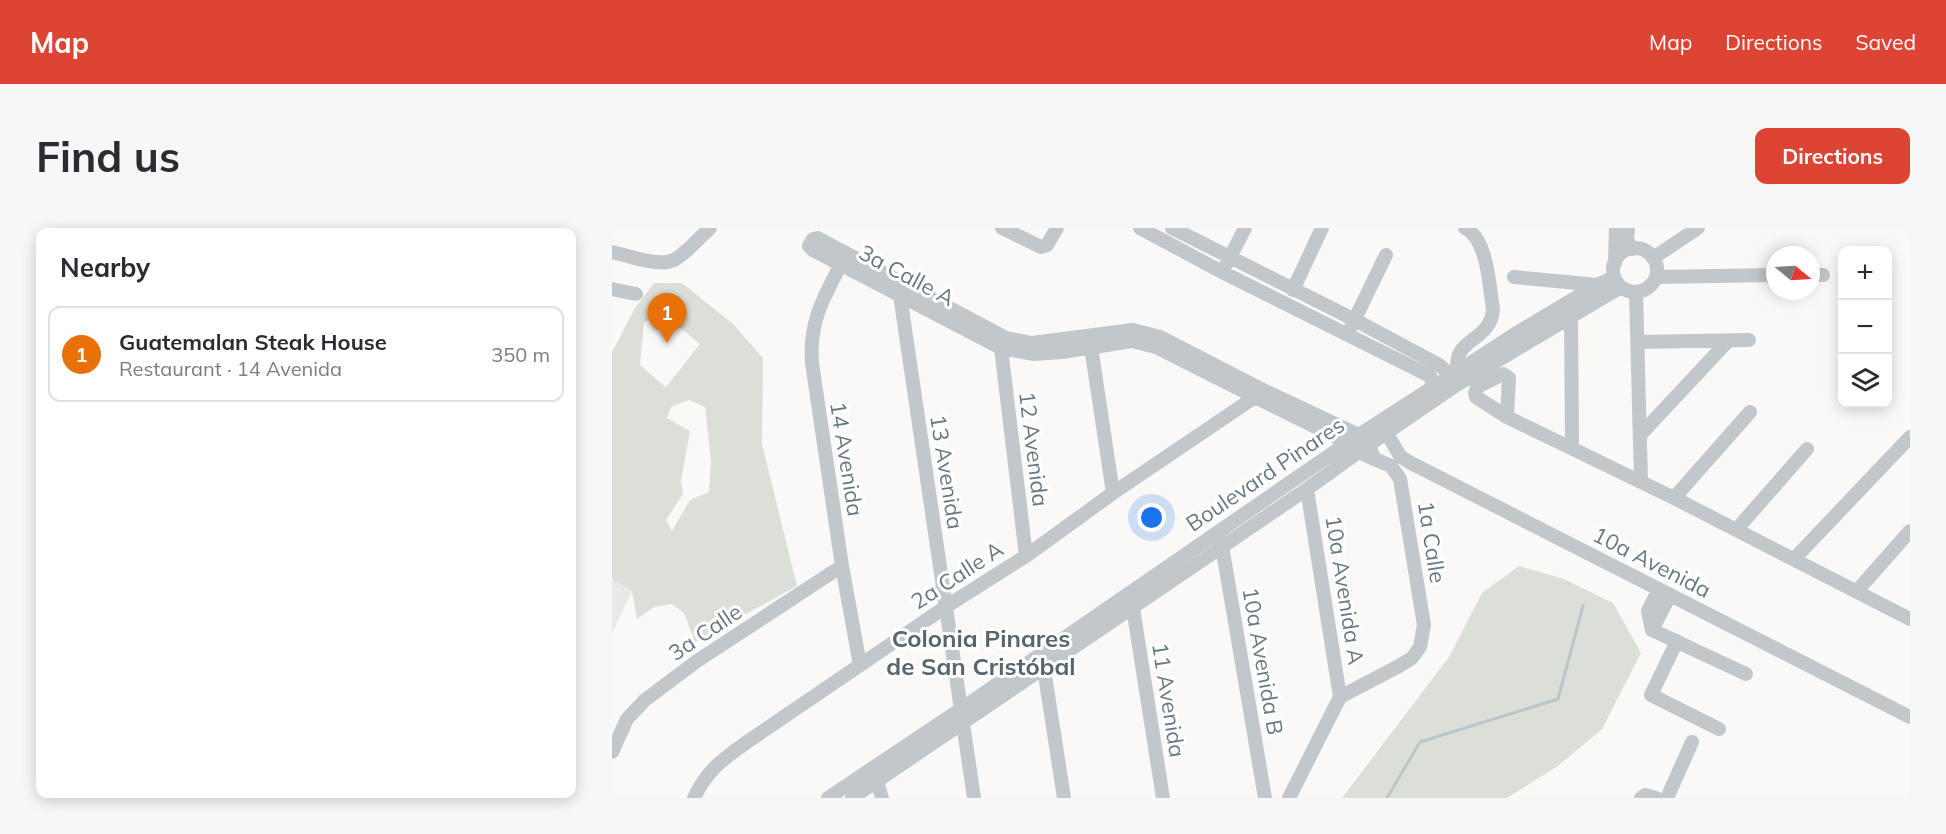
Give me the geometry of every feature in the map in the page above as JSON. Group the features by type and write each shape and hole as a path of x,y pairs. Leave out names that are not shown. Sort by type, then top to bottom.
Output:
{"street":[{"path":"612,252 658,262 671,261 682,255 711,228"},
{"path":"1002,228 1041,248 1047,245 1057,228"},
{"path":"1140,228 1222,272 1430,376 1436,392"},
{"path":"1172,228 1355,320 1439,365 1458,379"},
{"path":"1222,272 1245,228"},
{"path":"1293,290 1322,228"},
{"path":"1615,263 1622,253 1632,249 1644,250 1656,264 1656,277 1648,288 1636,292 1618,282 1615,263 1616,228"},
{"path":"1628,228 1627,240 1632,249"},
{"path":"1458,379 1456,364 1458,355 1462,348 1486,330 1492,319 1493,309 1482,248 1469,229"},
{"path":"1653,258 1691,230"},
{"name":"3a Calle A","path":"1361,447 1254,398 1156,347 1132,341 1090,341 1032,343 1006,338 818,238 813,239 809,246 1001,348 1034,354 1090,341 1133,330 1160,337 1263,390 1361,447"},
{"path":"1348,334 1386,255"},
{"name":"14 Avenida","path":"841,264 818,310 810,341 842,566 860,665"},
{"path":"1656,277 1766,275"},
{"path":"1514,277 1597,285"},
{"name":"Boulevard Pinares","path":"1458,379 1520,331 1597,285 1618,282"},
{"name":"Boulevard Pinares","path":"828,798 1044,669 1307,489 1436,392 1571,318 1618,282"},
{"path":"613,291 636,294"},
{"path":"1636,292 1641,483"},
{"name":"13 Avenida","path":"900,295 975,798"},
{"path":"1567,304 1571,318 1572,448"},
{"path":"1638,342 1749,340"},
{"path":"1090,341 1113,494"},
{"path":"1641,434 1728,341"},
{"name":"12 Avenida","path":"1001,348 1026,556"},
{"name":"Boulevard Pinares","path":"852,798 1218,530 1386,432 1436,392"},
{"name":"2a Calle A","path":"694,798 700,785 716,764 947,606 1026,556 1254,398"},
{"path":"1674,498 1750,412"},
{"path":"1507,417 1674,498 1910,619"},
{"name":"10a Avenida","path":"1386,432 1400,456 1409,462 1910,717"},
{"path":"1794,559 1910,437"},
{"name":"1a Calle","path":"1340,697 1406,663 1420,647 1424,632 1400,479 1391,466 1361,447"},
{"path":"1736,530 1807,448"},
{"name":"10a Avenida A","path":"1307,489 1340,697"},
{"name":"10a Avenida B","path":"1218,530 1265,798"},
{"path":"1857,591 1910,531"},
{"name":"3a Calle","path":"612,752 627,719 645,700 697,661 842,566"},
{"path":"1664,592 1652,630 1746,675"},
{"name":"11 Avenida","path":"1132,608 1163,798"},
{"path":"1677,642 1651,695 1719,729"},
{"path":"1044,669 1064,798"},
{"path":"1289,798 1340,697"},
{"path":"1667,798 1692,742"},
{"path":"877,781 882,798"},
{"path":"1641,798 1646,795 1656,798"}],"shaded area":[{"path":"654,283 682,283 733,324 763,358 762,444 797,586 695,642 684,613 672,604 654,607 637,619 632,591 612,579 612,352 635,308","holes":["664,315 700,344 666,387 640,365 644,322","689,400 705,407 711,461 709,492 690,500 672,531 666,520 683,494 681,481 690,431 667,418 671,407"]},
{"path":"1519,566 1564,579 1613,603 1641,653 1602,729 1558,766 1507,798 1342,798 1449,657 1482,593"},
{"path":"612,579 632,591 612,633"}],"waterway":[{"path":"1387,798 1420,742 1558,699 1583,606"}],"place":[{"name":"Guatemalan Steak House","path":"667,343"}],"district":[{"name":"Colonia Pinares de San Cristóbal","path":"981,653"}]}
